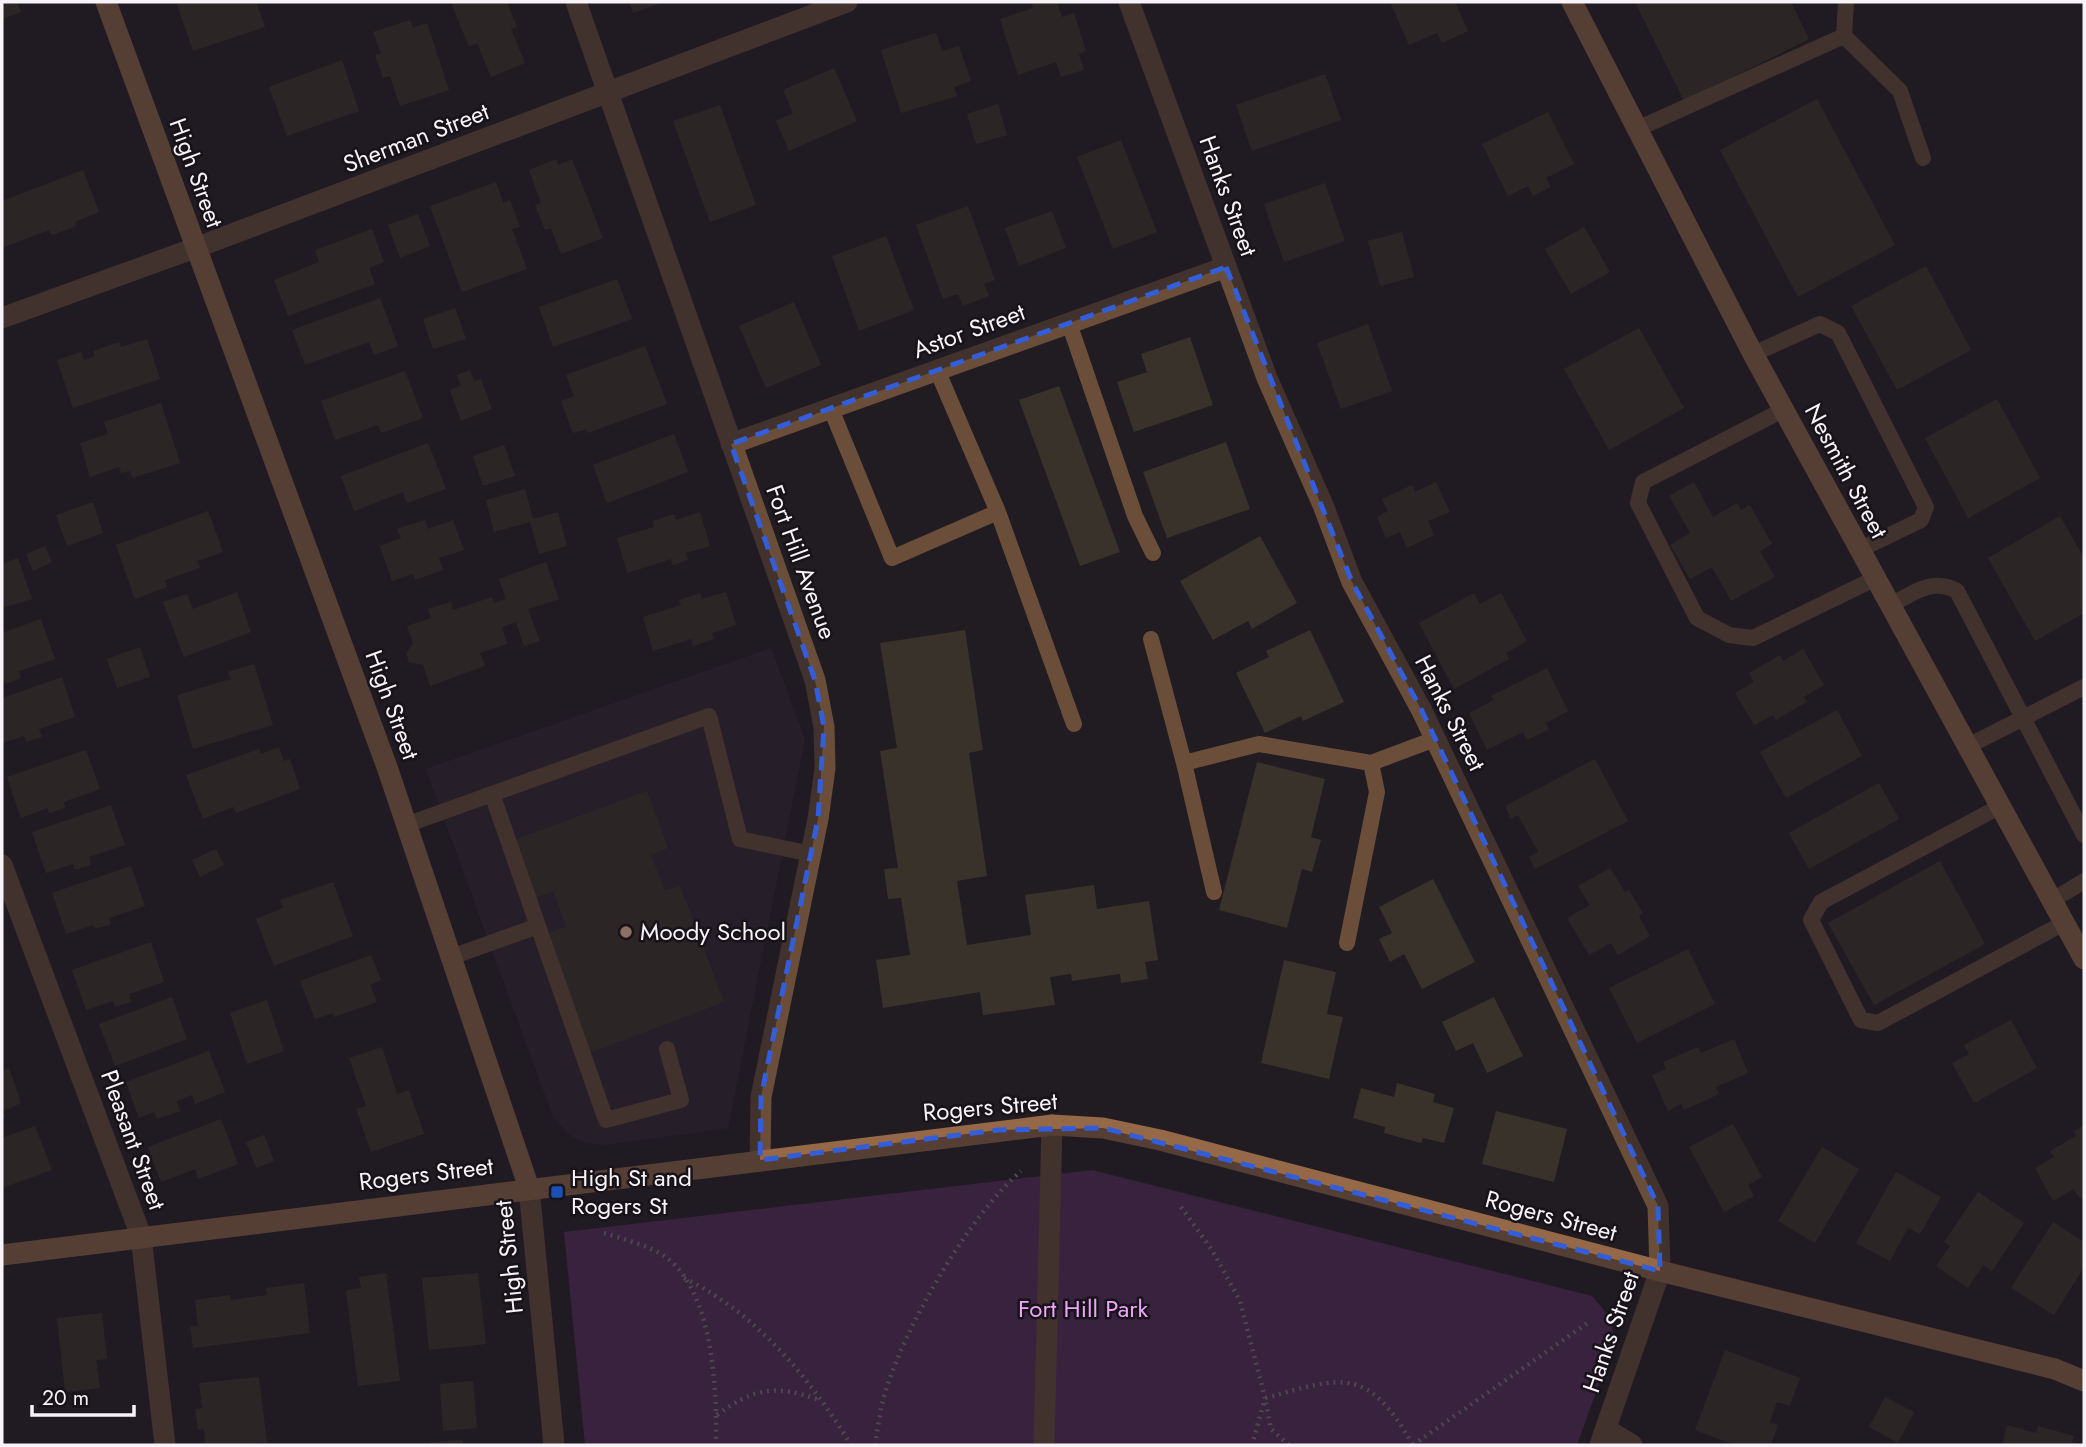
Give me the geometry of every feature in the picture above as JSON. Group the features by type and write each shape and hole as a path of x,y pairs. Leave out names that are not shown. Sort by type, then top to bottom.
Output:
{"street":[{"name":"High Street","path":"106,2 406,825 529,1188 554,1445"},
{"name":"Fort Hill Avenue","path":"576,2 815,680 824,727 825,768 811,854 761,1097 760,1160"},
{"name":"Sherman Street","path":"2,318 847,2"},
{"name":"Hanks Street","path":"1129,2 1267,378 1323,505 1352,582 1434,739 1658,1206 1660,1271 1603,1437"},
{"name":"Nesmith Street","path":"1572,2 1753,354 2084,959"},
{"name":"Astor Street","path":"731,444 1226,267"},
{"name":"Pleasant Street","path":"2,865 141,1236 164,1445"},
{"name":"Rogers Street","path":"2,1255 1052,1125 1103,1128 1160,1140 1660,1271 2055,1369 2084,1381"},
{"path":"1044,1445 1052,1125"},
{"path":"1603,1437 1632,1445"}],"lane":[{"path":"1846,2 1844,36 1900,91 1923,158"},
{"path":"1637,129 1844,36"},
{"path":"1069,323 1135,516 1153,553"},
{"path":"1753,354 1820,324 1838,333 1926,507 1921,520 1859,550"},
{"path":"937,370 998,512 1074,724"},
{"path":"831,409 892,558 998,512"},
{"path":"1783,410 1643,482 1638,503 1697,618 1729,635 1753,638 1874,579"},
{"path":"1889,606 1929,585 1945,584 1957,591 2084,835"},
{"path":"1151,639 1214,892"},
{"path":"1966,747 2084,687"},
{"path":"406,825 709,716 740,839 811,854"},
{"path":"1184,763 1259,744 1371,763 1434,739"},
{"path":"1347,943 1377,792 1371,763"},
{"path":"492,794 606,1120 681,1100 667,1049"},
{"path":"1999,807 1821,902 1811,920 1861,1020 1878,1023 2063,922"},
{"path":"2051,901 2084,881"},
{"path":"451,957 538,926"}],"path":[{"path":"875,1445 885,1393 906,1341 959,1248 998,1190 1021,1171"},
{"path":"1181,1207 1212,1250 1240,1301 1271,1429 1289,1445"},
{"path":"604,1233 663,1254 684,1278 699,1306 711,1342 716,1445"},
{"path":"684,1278 711,1291 742,1313 821,1401 851,1445"},
{"path":"1265,1398 1330,1380 1366,1386 1390,1410 1413,1445 1589,1322"},
{"path":"716,1416 736,1401 764,1390 792,1390 821,1401"},
{"path":"1252,1445 1265,1398"}],"highlighted area":[{"path":"1226,267 1352,582 1422,711 1658,1206 1660,1271 1103,1128 998,1130 760,1160 761,1097 818,819 824,727 815,680 731,444"}],"shaded area":[{"name":"Moody School","path":"771,648 805,739 728,1128 605,1145 584,1143 568,1134 553,1117 426,769"}],"green space":[{"name":"Fort Hill Park","path":"1092,1170 1592,1296 1609,1316 1615,1339 1577,1445 585,1445 564,1232"}],"building":[{"path":"2,2 17,2 21,12 2,19"},
{"path":"176,2 256,2 265,27 193,51"},
{"path":"451,2 507,2 517,27 511,29 525,63 491,77 477,43 469,47"},
{"path":"629,2 664,2 633,13"},
{"path":"1031,2 1057,2 1062,17 1074,13 1086,51 1079,54 1084,70 1061,77 1056,62 1018,75 1000,19 1033,8"},
{"path":"1455,2 1468,31 1442,43 1437,33 1409,45 1391,4"},
{"path":"1635,2 1791,2 1809,39 1684,101"},
{"path":"410,20 413,28 427,23 449,90 400,106 390,76 383,78 375,55 381,54 373,32"},
{"path":"936,33 942,51 959,46 971,81 954,87 957,96 901,113 881,50"},
{"path":"342,60 359,111 287,136 269,87"},
{"path":"834,68 857,121 789,151 776,121 793,113 783,90"},
{"path":"1325,74 1341,120 1252,151 1236,105"},
{"path":"1817,99 1895,245 1798,297 1720,150"},
{"path":"998,104 1007,135 976,144 967,114"},
{"path":"720,105 756,205 710,222 673,121"},
{"path":"1548,112 1574,164 1546,178 1551,187 1533,196 1528,186 1508,196 1482,144"},
{"path":"1121,140 1157,232 1113,249 1077,157"},
{"path":"556,159 558,165 572,159 603,238 561,254 551,228 545,230 535,205 541,203 529,170"},
{"path":"83,170 99,212 75,222 76,226 52,235 49,230 2,248 2,201"},
{"path":"496,182 503,203 510,200 520,227 512,229 527,269 462,292 430,206"},
{"path":"1325,183 1345,241 1284,262 1264,204"},
{"path":"968,206 995,280 984,284 989,296 963,306 958,294 943,299 916,225"},
{"path":"1052,211 1066,248 1019,266 1005,228"},
{"path":"418,214 430,246 400,258 388,225"},
{"path":"1584,227 1610,272 1571,294 1545,249"},
{"path":"372,229 384,262 369,268 375,284 288,316 274,280 319,262 315,250"},
{"path":"1402,232 1414,277 1380,286 1368,241"},
{"path":"886,236 914,310 859,331 832,256"},
{"path":"1926,266 1971,350 1897,390 1851,306"},
{"path":"617,279 632,319 553,347 539,307"},
{"path":"380,298 398,346 374,355 369,342 305,365 292,330"},
{"path":"794,302 821,365 766,388 739,326"},
{"path":"455,308 466,339 433,349 423,319"},
{"path":"1368,324 1392,391 1341,409 1317,343"},
{"path":"1639,328 1684,408 1609,450 1564,369"},
{"path":"1190,337 1213,405 1134,432 1117,382 1147,372 1141,354"},
{"path":"147,339 160,379 73,408 57,360 81,352 84,360 95,356 93,351 119,342 121,347"},
{"path":"645,346 667,404 588,433 586,429 573,433 561,401 574,396 566,375"},
{"path":"470,370 474,381 481,379 492,409 461,421 450,390 461,386 457,375"},
{"path":"405,371 423,418 381,433 378,425 335,440 321,401"},
{"path":"1059,386 1120,552 1080,566 1019,400"},
{"path":"1997,399 2040,478 1968,518 1925,438"},
{"path":"161,403 180,463 132,478 130,471 121,473 119,467 90,477 80,443 108,434 104,422"},
{"path":"674,434 688,472 607,503 593,465"},
{"path":"1226,442 1250,509 1167,538 1143,472"},
{"path":"428,443 446,489 407,503 403,492 354,511 341,476"},
{"path":"504,445 515,476 483,486 473,456"},
{"path":"1436,482 1450,512 1428,521 1434,535 1407,548 1400,532 1386,538 1377,517 1388,511 1382,499 1412,485 1415,492"},
{"path":"1694,482 1713,517 1737,503 1741,510 1750,505 1772,544 1760,551 1775,577 1731,601 1712,567 1690,579 1670,545 1690,533 1669,496"},
{"path":"525,489 533,519 558,512 567,546 539,554 530,522 494,532 486,500"},
{"path":"93,502 103,533 67,546 56,515"},
{"path":"208,511 223,552 197,561 200,568 165,580 167,587 135,599 116,545"},
{"path":"700,512 710,546 686,553 688,560 673,565 671,559 627,573 617,538 654,527 653,521 674,514 676,520"},
{"path":"2060,516 2084,558 2084,613 2035,641 1988,558"},
{"path":"425,520 428,529 453,520 464,550 439,558 443,570 415,580 413,574 392,581 380,546 401,538 397,529"},
{"path":"1260,536 1297,603 1252,629 1248,621 1213,640 1180,581"},
{"path":"45,546 52,562 33,571 26,554"},
{"path":"18,558 32,599 2,608 2,564"},
{"path":"546,562 559,599 528,609 540,641 524,646 516,622 502,627 507,644 480,653 485,666 430,686 423,665 409,662 406,653 413,643 407,626 431,618 428,609 451,602 453,610 492,597 494,603 506,599 499,579"},
{"path":"237,592 251,632 184,657 163,602 187,594 193,609"},
{"path":"726,592 736,625 712,633 714,639 693,646 691,639 653,651 643,617 681,605 679,600 700,593 702,599"},
{"path":"1474,593 1480,604 1501,593 1527,641 1506,653 1509,659 1454,689 1419,623"},
{"path":"41,619 55,659 19,671 21,678 6,684 2,678 2,633"},
{"path":"965,630 983,750 969,753 987,876 957,881 967,945 1031,935 1025,895 1094,885 1097,909 1149,901 1158,960 1145,962 1148,979 1121,983 1120,974 1072,981 1071,974 1050,977 1055,1005 983,1015 980,992 883,1008 876,960 910,955 901,898 888,899 884,869 898,868 880,751 897,748 880,643"},
{"path":"1310,630 1344,702 1303,721 1301,716 1265,733 1236,673 1269,657 1266,651"},
{"path":"140,647 150,677 117,688 107,659"},
{"path":"1803,649 1824,685 1804,697 1807,702 1776,720 1773,715 1754,725 1735,693 1754,682 1749,673 1780,655 1783,661"},
{"path":"254,664 273,725 193,749 177,695 231,679 228,672"},
{"path":"1547,668 1568,711 1546,723 1549,729 1527,740 1523,732 1487,750 1469,713 1494,700 1491,696"},
{"path":"62,677 75,717 39,729 42,737 26,742 24,736 2,743 2,698"},
{"path":"1837,710 1862,756 1786,798 1760,752"},
{"path":"279,747 284,761 290,759 300,789 236,813 233,807 203,819 186,775 259,749 261,754"},
{"path":"86,750 100,789 64,802 65,808 49,813 48,808 21,818 7,777"},
{"path":"1595,759 1628,821 1535,869 1529,857 1538,852 1518,815 1511,819 1505,806"},
{"path":"1257,762 1325,779 1311,837 1321,840 1312,872 1302,869 1287,928 1219,910"},
{"path":"1879,783 1899,819 1809,869 1789,833"},
{"path":"647,791 668,848 651,855 665,891 680,886 724,1002 590,1053 545,934 566,927 553,891 535,898 514,840"},
{"path":"111,805 125,845 89,857 91,865 75,870 73,864 46,873 32,832"},
{"path":"216,849 224,865 200,877 192,860"},
{"path":"1940,861 1985,944 1874,1005 1828,923"},
{"path":"131,866 145,906 109,918 111,924 95,929 93,925 66,934 52,893"},
{"path":"1610,868 1625,892 1629,890 1643,913 1639,916 1650,936 1618,955 1611,943 1589,955 1567,918 1590,905 1578,886"},
{"path":"1433,879 1475,962 1422,989 1404,954 1390,962 1379,939 1392,933 1379,907"},
{"path":"333,882 353,936 274,966 256,919 283,908 280,900"},
{"path":"151,942 164,982 129,994 131,1002 115,1007 113,1001 86,1010 72,970"},
{"path":"1688,949 1715,1004 1637,1043 1609,988"},
{"path":"371,955 381,980 370,985 377,1002 334,1017 333,1013 315,1019 300,981"},
{"path":"1284,960 1336,972 1327,1014 1343,1017 1329,1079 1261,1063"},
{"path":"172,997 187,1039 115,1066 99,1024"},
{"path":"1494,997 1523,1056 1487,1073 1473,1043 1456,1051 1442,1022"},
{"path":"267,1000 284,1051 247,1064 230,1013"},
{"path":"2011,1020 2037,1068 1974,1103 1952,1063 1969,1054 1964,1045"},
{"path":"1734,1039 1748,1073 1716,1087 1719,1094 1684,1110 1681,1104 1668,1111 1652,1075 1666,1069 1663,1062 1698,1047 1701,1053"},
{"path":"382,1047 397,1094 409,1090 424,1134 371,1152 356,1109 366,1106 349,1058"},
{"path":"209,1051 225,1092 195,1104 192,1095 177,1101 180,1111 157,1119 154,1112 139,1118 126,1082"},
{"path":"9,1068 21,1103 3,1111 5,1117 2,1118 2,1071"},
{"path":"1397,1083 1435,1094 1433,1102 1454,1108 1444,1143 1423,1138 1421,1143 1384,1133 1385,1127 1353,1118 1361,1088 1394,1097"},
{"path":"1496,1111 1567,1129 1554,1182 1482,1164"},
{"path":"221,1119 238,1164 198,1179 195,1169 161,1182 148,1147"},
{"path":"1733,1124 1762,1177 1748,1185 1754,1196 1724,1212 1689,1147"},
{"path":"2084,1125 2084,1196 2080,1199 2074,1189 2053,1201 2035,1168 2054,1157 2050,1151 2076,1136 2074,1131"},
{"path":"35,1126 52,1170 2,1188 2,1138"},
{"path":"264,1135 274,1161 256,1168 246,1142"},
{"path":"1822,1147 1859,1169 1815,1243 1778,1221"},
{"path":"1896,1172 1941,1197 1920,1234 1908,1228 1890,1261 1856,1243"},
{"path":"1978,1192 2024,1223 1992,1271 1983,1265 1968,1288 1936,1266 1950,1246 1944,1242"},
{"path":"2053,1222 2084,1242 2084,1267 2054,1315 2011,1288"},
{"path":"386,1273 400,1381 358,1386 346,1290 361,1288 359,1277"},
{"path":"478,1273 486,1344 429,1350 422,1278"},
{"path":"304,1283 310,1333 193,1348 190,1326 198,1326 195,1300 230,1295 231,1300 267,1295 266,1288"},
{"path":"102,1313 107,1359 96,1360 100,1388 65,1392 57,1318"},
{"path":"1725,1350 1800,1378 1790,1406 1777,1402 1770,1422 1778,1425 1771,1445 1735,1445 1695,1430"},
{"path":"259,1377 267,1443 205,1445 204,1429 198,1430 195,1409 202,1408 199,1383"},
{"path":"473,1381 477,1428 443,1431 440,1384"},
{"path":"1885,1397 1914,1412 1898,1443 1869,1427"},
{"path":"2007,1425 2036,1433 2038,1426 2074,1436 2072,1442 2082,1445 2002,1445"},
{"path":"463,1440 463,1445 431,1445 431,1442"}],"place":[{"name":"Moody School","path":"626,932"},
{"name":"High St and Rogers St","path":"557,1192"}]}
